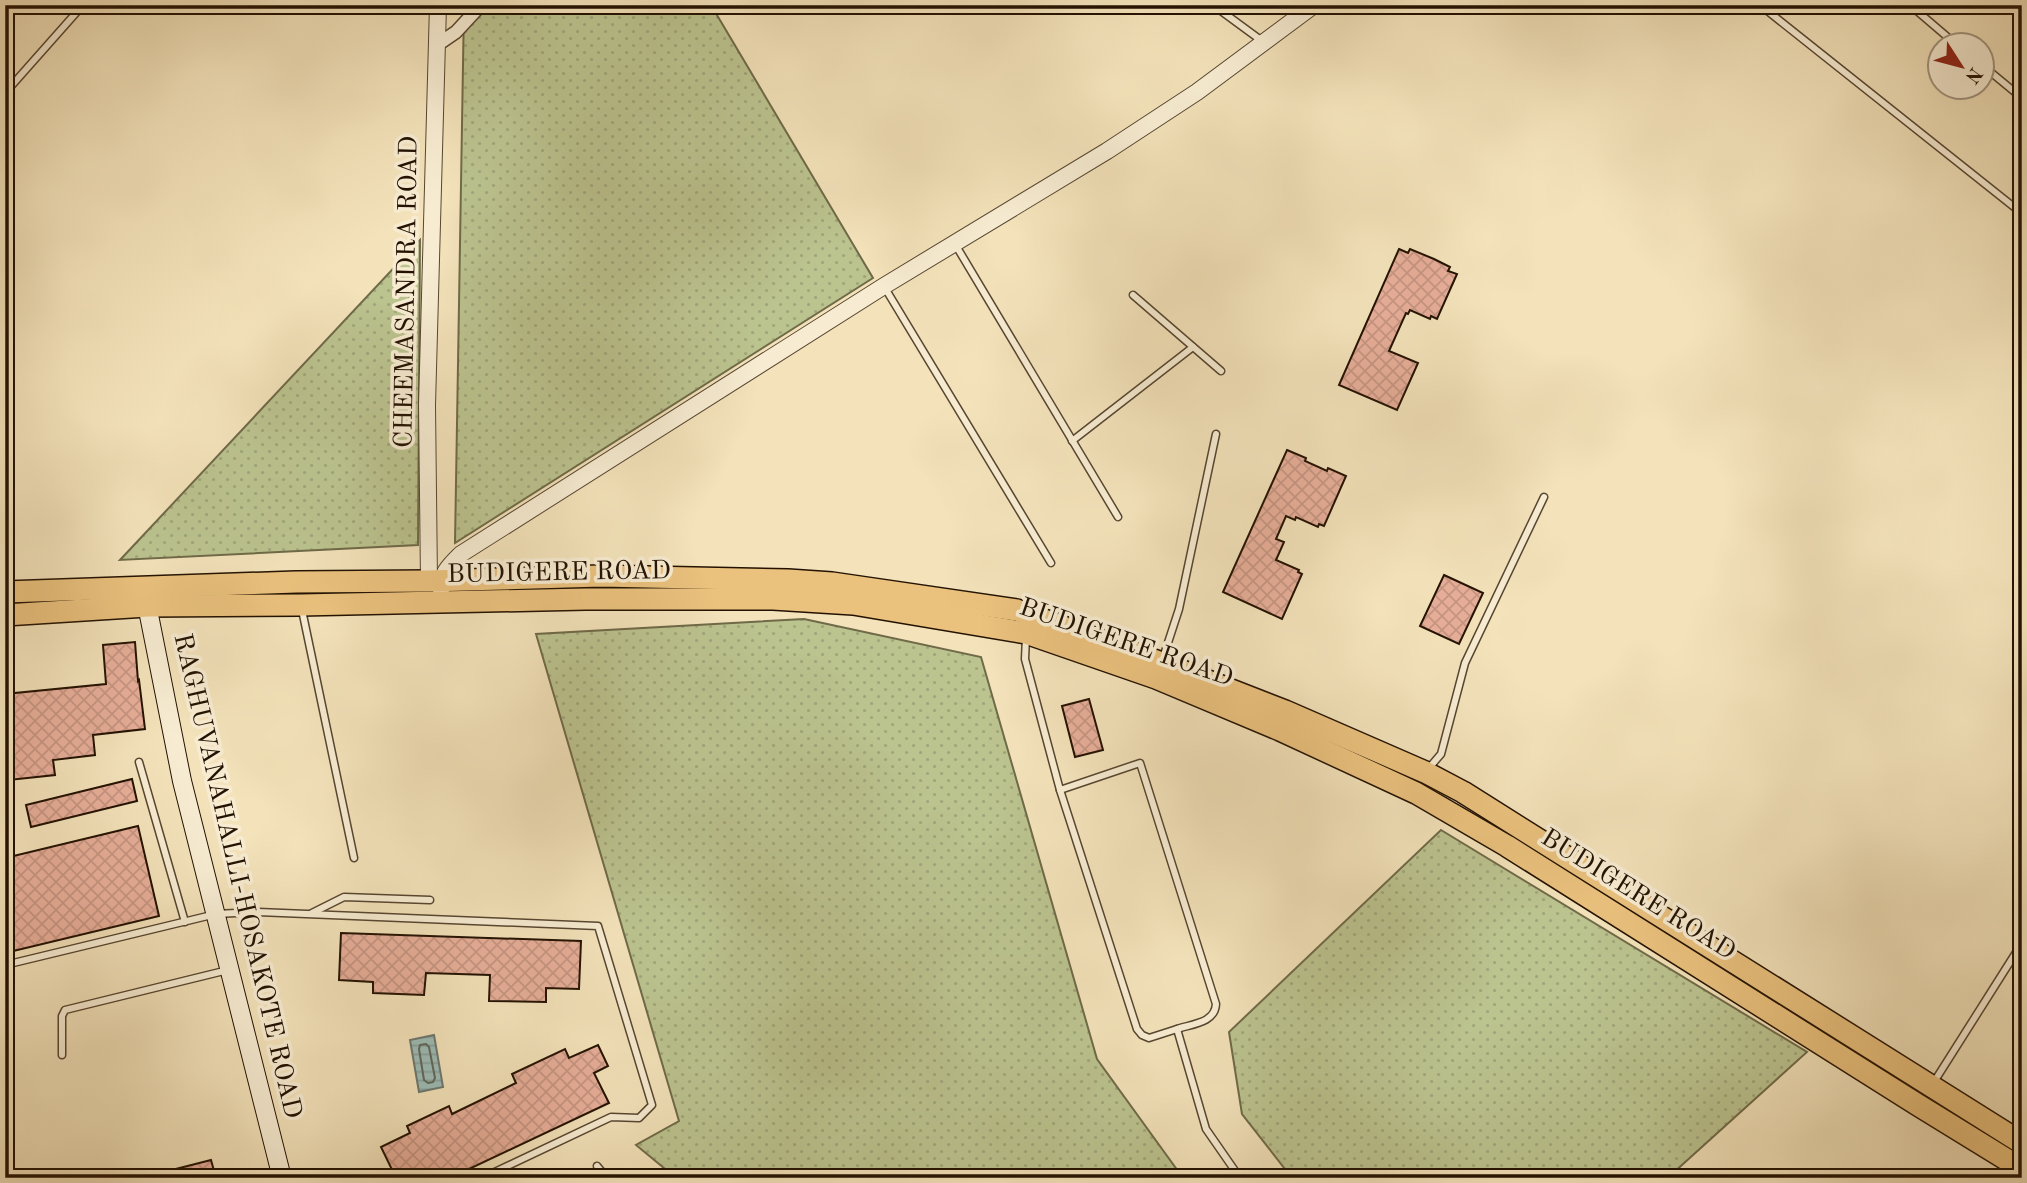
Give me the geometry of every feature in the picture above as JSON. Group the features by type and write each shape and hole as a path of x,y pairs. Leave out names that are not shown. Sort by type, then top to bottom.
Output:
{"main road":[{"name":"BUDIGERE ROAD","path":"5,615 145,596 296,582 601,576 832,583 1017,610 1285,711 1425,772 1463,792 2022,1143"},
{"name":"BUDIGERE ROAD","path":"5,592 145,596 301,605 586,599 820,600 1026,633 1168,683 1280,730 1416,793 1519,853 2022,1169"},
{"name":"RAGHUVANAHALLI-HOSAKOTE ROAD","path":"145,596 182,781 282,1178"}],"street":[{"name":"CHEEMASANDRA ROAD","path":"438,5 427,405 435,580 442,602"},
{"path":"437,45 456,32 481,5"},
{"path":"435,580 461,554 884,286 1107,151 1197,92 1314,5"}],"lane":[{"path":"5,93 83,5"},
{"path":"1213,5 1264,43"},
{"path":"1760,5 2020,211"},
{"path":"1910,5 1942,32"},
{"path":"1996,77 2022,98"},
{"path":"954,243 1118,517"},
{"path":"884,286 1051,563"},
{"path":"1133,295 1221,371"},
{"path":"1072,441 1193,347"},
{"path":"1162,663 1179,609 1216,434"},
{"path":"1425,772 1441,754 1465,663 1545,497"},
{"path":"301,605 354,858"},
{"path":"1026,633 1025,659 1060,790 1137,1028 1142,1035 1149,1038 1209,1019 1215,1012 1216,1004 1140,763 1060,790"},
{"path":"139,762 186,922"},
{"path":"310,914 345,897 430,900"},
{"path":"5,965 216,914 258,912 598,926 652,1105 639,1118 611,1117 482,1178"},
{"path":"1931,1087 2022,943"},
{"path":"62,1055 62,1016 65,1010 230,969"},
{"path":"1177,1029 1206,1129 1240,1178"},
{"path":"597,1166 607,1178"}],"green space":[{"path":"464,5 711,5 873,278 455,543"},
{"path":"420,240 418,545 120,560"},
{"path":"804,619 981,657 1097,1059 1183,1178 676,1178 636,1145 679,1121 536,634"},
{"path":"1441,830 1807,1052 1672,1174 1674,1178 1292,1178 1242,1114 1229,1032"}],"water":[{"path":"434,1035 443,1087 419,1092 410,1040"}],"building":[{"path":"1399,249 1408,253 1410,249 1434,259 1450,267 1448,271 1457,274 1437,319 1431,316 1430,319 1410,310 1406,313 1389,351 1418,363 1397,410 1339,385"},
{"path":"1287,450 1327,471 1328,468 1346,476 1324,526 1319,524 1318,527 1296,517 1295,520 1286,516 1276,539 1284,542 1276,560 1302,574 1282,619 1223,592"},
{"path":"1444,575 1483,593 1459,644 1420,626"},
{"path":"135,642 145,729 93,735 95,755 53,760 55,775 9,780 5,749 5,694 106,684 103,645"},
{"path":"1089,699 1103,750 1075,757 1062,706"},
{"path":"132,779 137,801 31,827 26,805"},
{"path":"138,826 159,916 5,953 5,858"},
{"path":"341,933 581,941 579,989 546,988 546,1002 489,1001 490,975 426,973 424,995 373,993 373,982 339,980"},
{"path":"598,1045 608,1066 594,1073 609,1103 450,1178 396,1178 381,1147 410,1133 407,1126 449,1106 452,1114 516,1083 512,1074 565,1049 569,1058"},
{"path":"211,1160 216,1178 161,1178 160,1173"}]}
